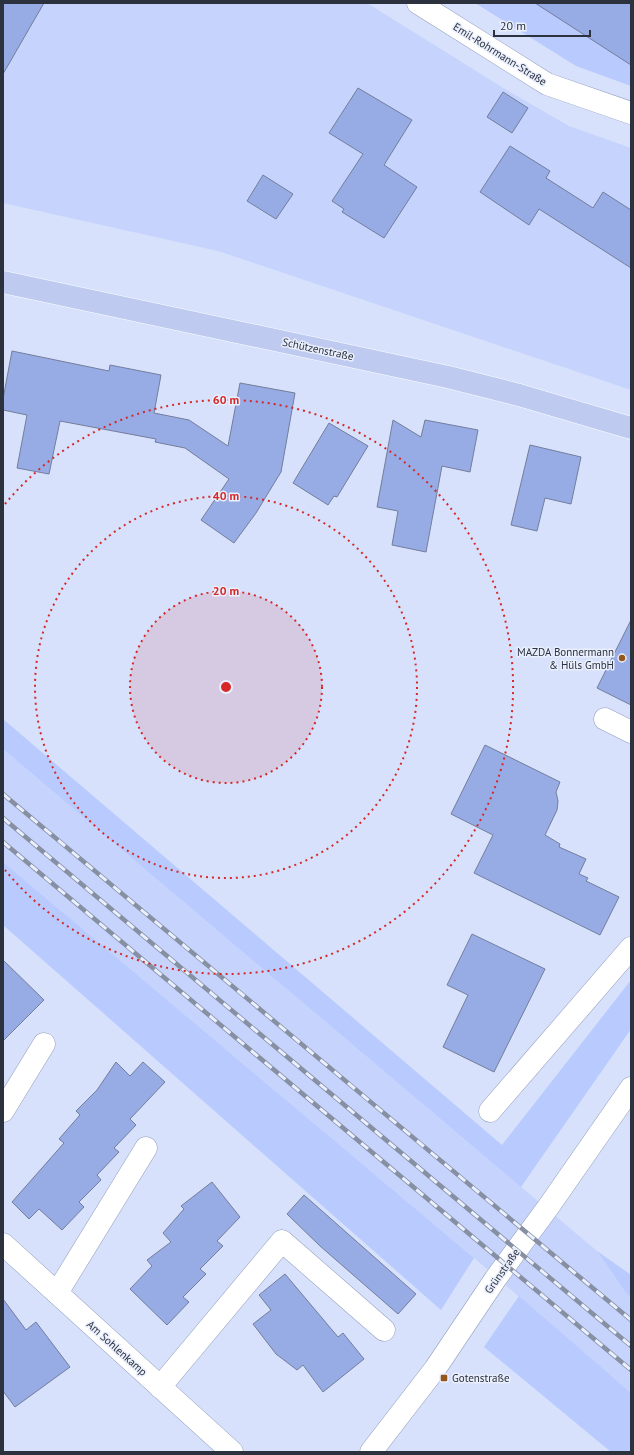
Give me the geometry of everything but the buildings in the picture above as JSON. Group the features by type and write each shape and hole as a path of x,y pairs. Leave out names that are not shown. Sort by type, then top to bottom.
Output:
{"main road":[{"name":"Schützenstraße","path":"3,282 448,377 519,395 631,428"}],"street":[{"name":"Emil-Rohrmann-Straße","path":"418,3 547,84 631,113"},
{"path":"605,720 631,732"},
{"path":"490,1111 631,948"},
{"path":"3,1111 44,1044"},
{"name":"Grünstraße","path":"371,1452 435,1368 496,1278 549,1206 631,1088"},
{"path":"57,1293 146,1148"},
{"path":"160,1387 282,1241 384,1330"},
{"name":"Am Sohlenkamp","path":"5,1248 57,1293 232,1452"}],"shaded area":[{"path":"3,3 367,3 505,89 569,126 631,148 631,390 218,251 3,203"},
{"path":"475,3 631,3 631,86 576,66"},
{"path":"3,719 502,1145 631,980 631,1029 521,1187 3,749"},
{"path":"3,749 597,1251 627,1294 631,1297 631,1393 474,1258 3,862"},
{"path":"3,862 474,1258 441,1310 3,925"},
{"path":"597,1251 631,1275 631,1297 627,1294"},
{"path":"519,1296 631,1393 631,1452 611,1452 484,1347"}],"railway":[{"path":"3,794 631,1320"},
{"path":"3,818 631,1346"},
{"path":"3,842 631,1370"}],"place":[{"name":"MAZDA Bonnermann & Hüls GmbH","path":"622,658"},
{"name":"Gotenstraße","path":"444,1378"}]}
